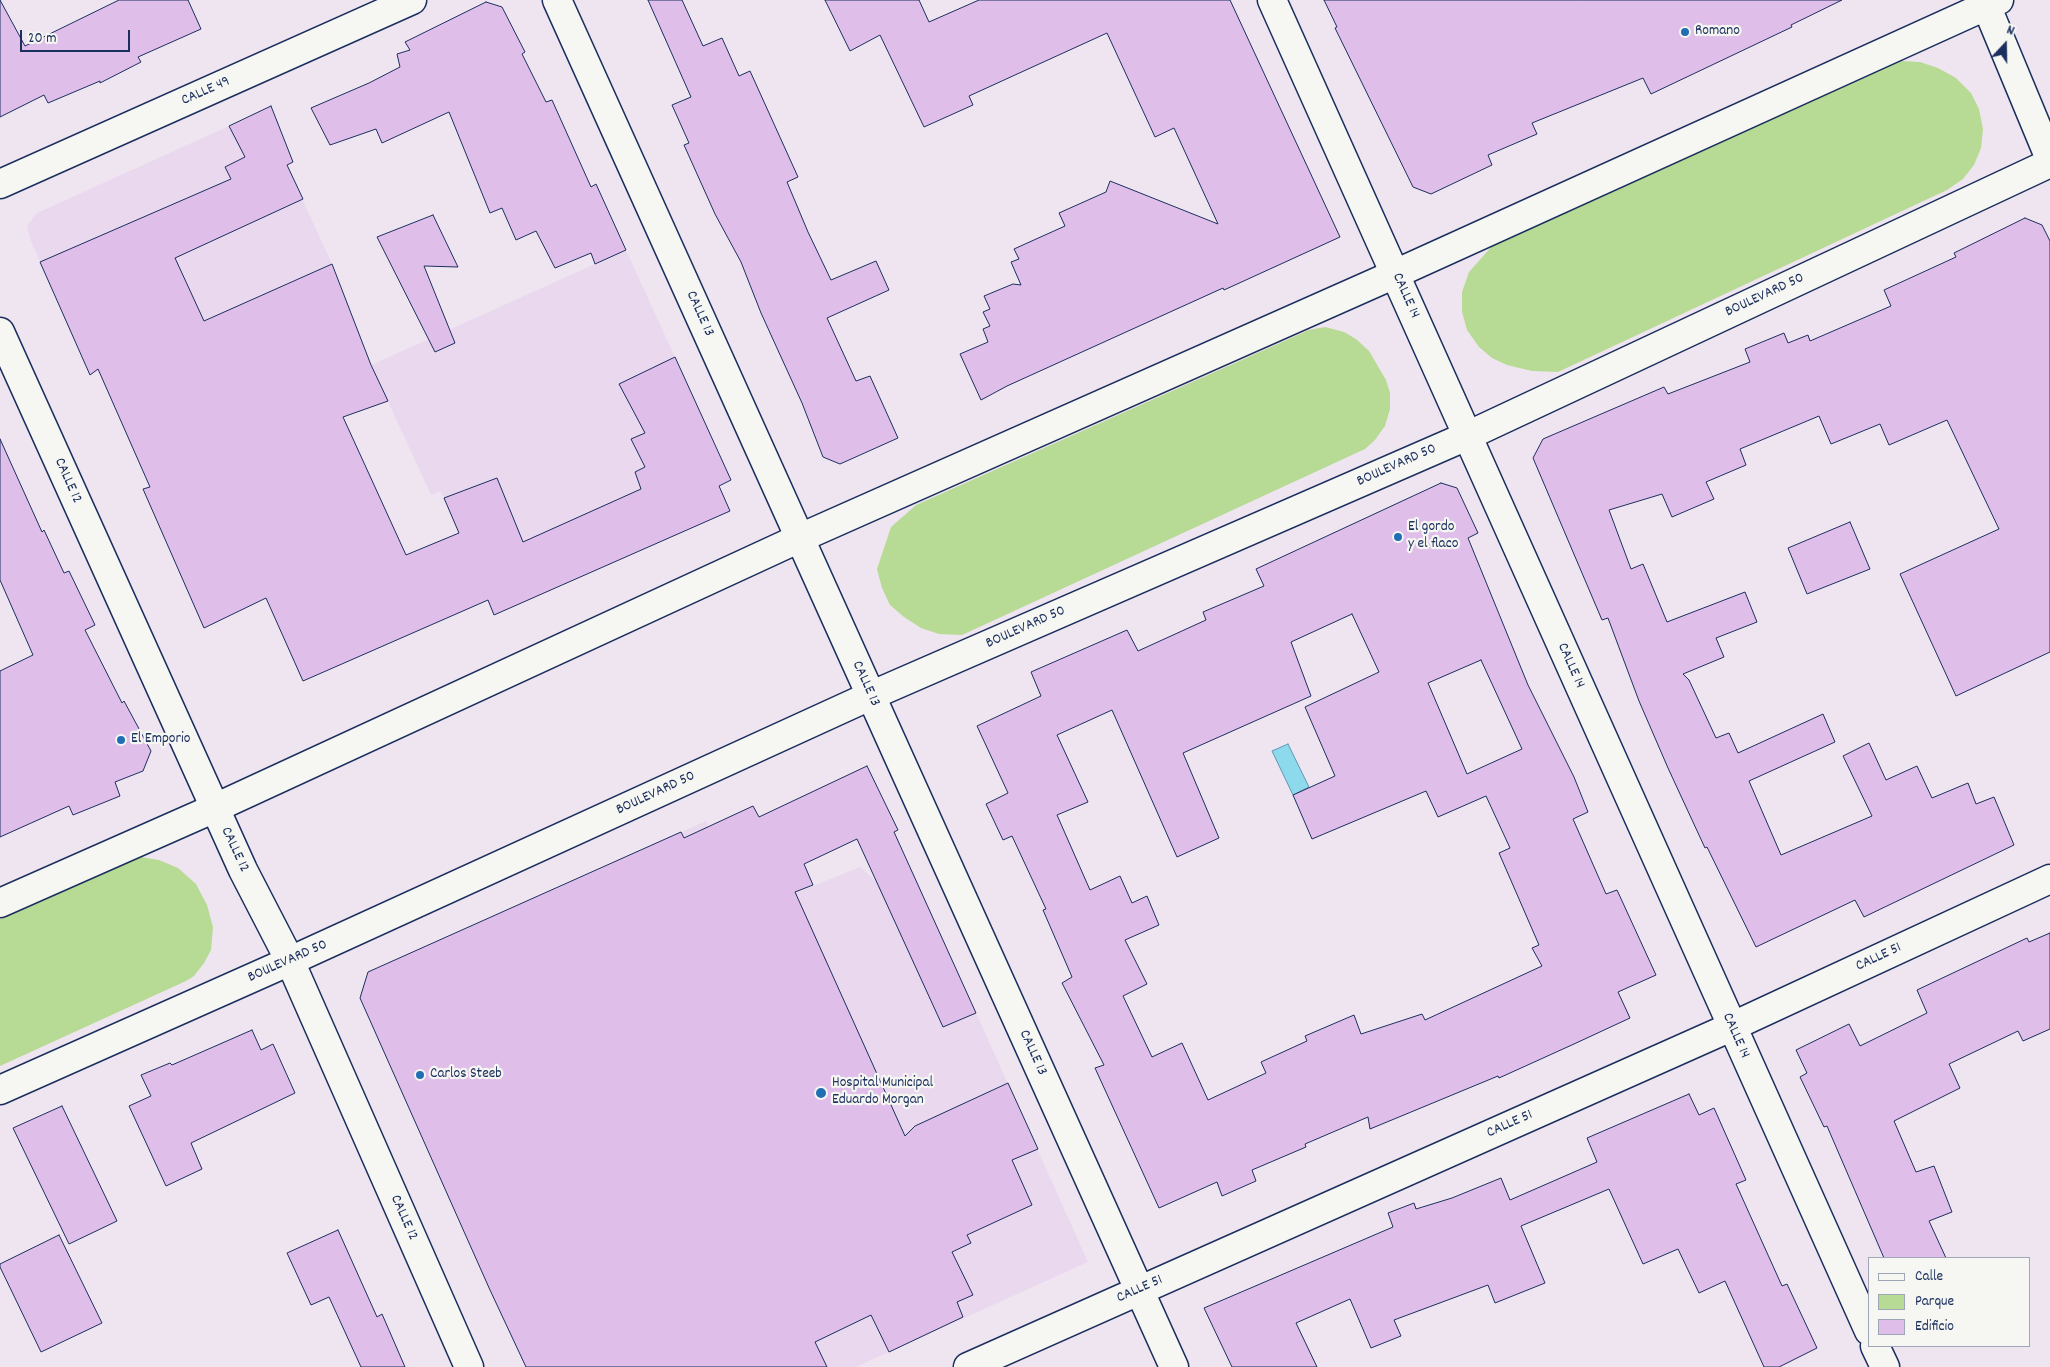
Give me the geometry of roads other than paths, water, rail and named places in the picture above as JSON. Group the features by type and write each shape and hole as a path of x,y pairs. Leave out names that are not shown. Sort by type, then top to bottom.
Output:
{"street":[{"name":"CALLE 49","path":"0,184 412,0"},
{"name":"CALLE 13","path":"557,0 1174,1367"},
{"name":"CALLE 14","path":"1272,0 1868,1329"},
{"path":"0,903 215,808 800,538 1395,274 1990,2 2050,161"},
{"name":"BOULEVARD 50","path":"0,1090 290,961 870,696 1467,436 2050,161"},
{"name":"CALLE 12","path":"0,332 243,870 290,961 469,1367"},
{"name":"CALLE 51","path":"968,1367 1731,1027 2050,879"},
{"path":"1875,1347 1885,1367"}],"water":[{"path":"1288,744 1309,787 1293,795 1272,751"}],"place":[{"name":"Romano","path":"1685,32"},
{"name":"El gordo y el flaco","path":"1398,537"},
{"name":"El Emporio","path":"121,740"},
{"name":"Carlos Steeb","path":"420,1075"},
{"name":"Hospital Municipal Eduardo Morgan","path":"821,1093"}]}
